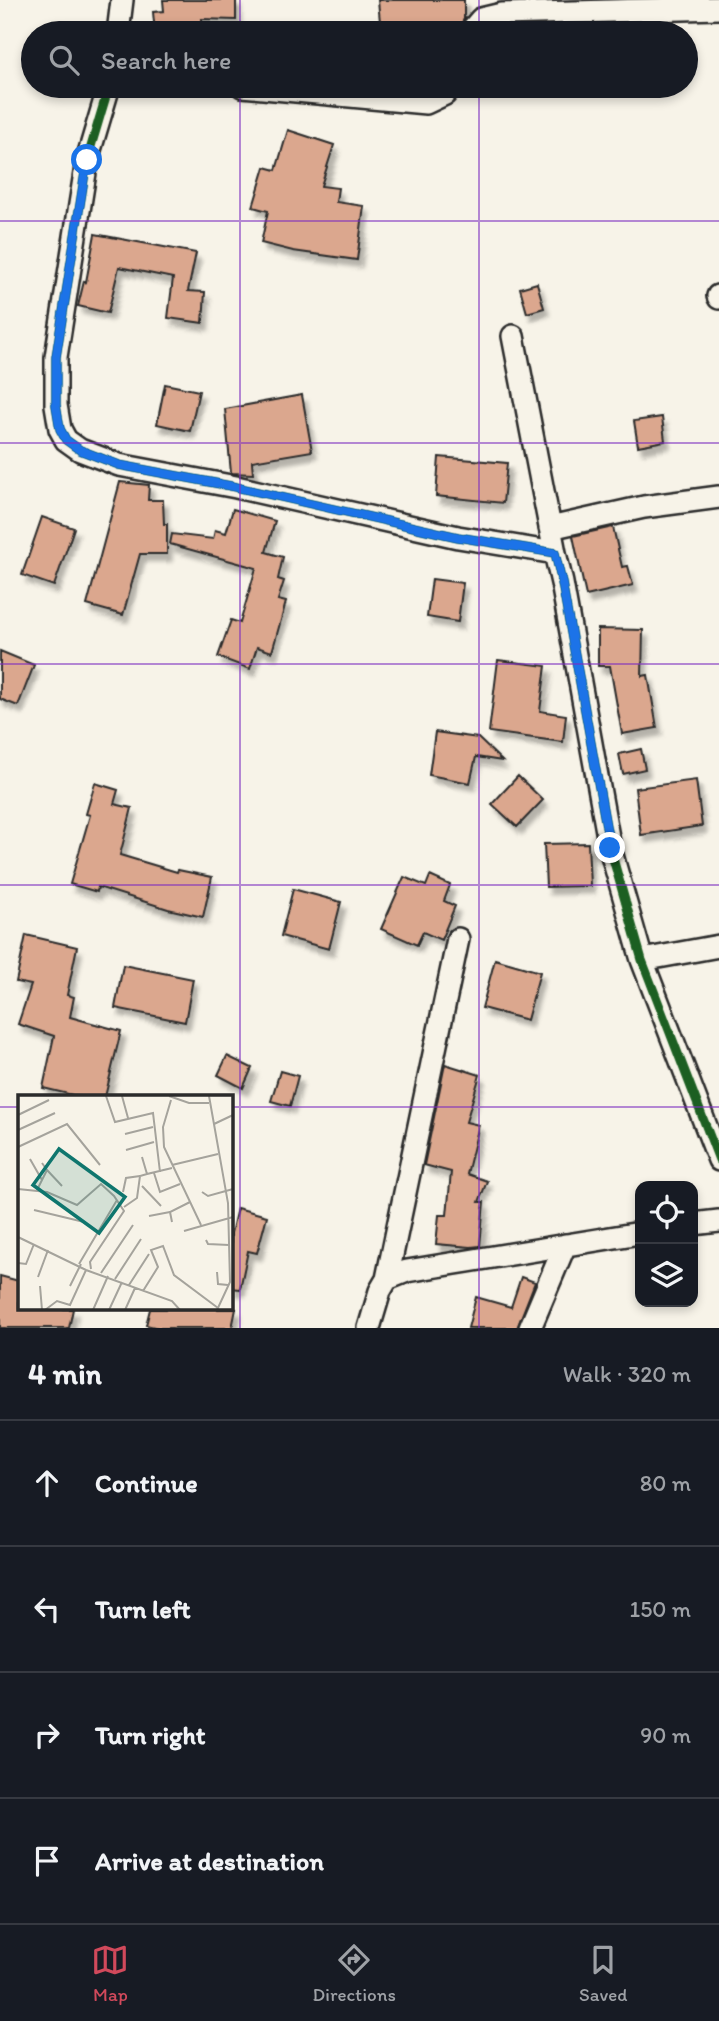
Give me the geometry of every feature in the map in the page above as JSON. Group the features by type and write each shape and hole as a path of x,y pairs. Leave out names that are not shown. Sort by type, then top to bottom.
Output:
{"street":[{"path":"119,21 122,0"},
{"path":"479,21 502,14 719,8"},
{"path":"105,98 87,160 56,357 56,405 60,429 66,440 80,450 119,465 236,487 470,539 555,553"},
{"path":"372,98 426,103 437,98"},
{"path":"513,336 562,583 610,848 642,960 719,1160"},
{"path":"550,528 643,507 719,497"},
{"path":"369,1328 380,1291 387,1279 457,939"},
{"path":"642,960 719,946"},
{"path":"698,1223 719,1221"},
{"path":"387,1279 407,1271 635,1234"},
{"path":"530,1328 565,1245"}],"building":[{"path":"163,0 236,0 236,20 154,21 153,12 164,11"},
{"path":"378,0 464,0 463,21 380,21"},
{"path":"288,130 334,145 321,186 338,188 336,202 364,206 357,260 293,251 261,243 268,211 253,207 265,167 276,170"},
{"path":"95,234 196,253 188,291 205,292 203,323 168,318 173,278 119,267 108,313 78,306 84,281 86,282"},
{"path":"537,283 544,308 527,313 520,288"},
{"path":"165,384 199,391 190,431 157,424"},
{"path":"302,395 312,451 252,461 253,474 231,473 225,409"},
{"path":"662,417 665,441 638,446 634,421"},
{"path":"439,457 507,463 503,503 436,496"},
{"path":"120,482 149,485 148,500 163,500 164,524 167,524 167,554 140,554 123,615 87,605"},
{"path":"233,509 275,521 266,552 283,557 278,579 284,581 278,600 286,602 272,652 257,647 250,669 218,657 231,620 240,623 256,568 170,544 172,534 213,539 215,530 226,533"},
{"path":"42,517 74,528 54,586 22,575"},
{"path":"613,527 622,567 628,566 633,585 586,596 573,536"},
{"path":"432,579 463,583 458,622 427,617"},
{"path":"598,629 643,630 642,676 648,675 657,728 622,734 610,666 598,666"},
{"path":"0,651 34,665 18,706 0,699"},
{"path":"498,660 546,666 540,711 566,715 563,742 489,732"},
{"path":"435,732 478,738 502,761 476,757 470,783 429,775"},
{"path":"641,749 645,769 623,774 619,754"},
{"path":"518,776 543,800 517,827 492,804"},
{"path":"696,780 702,826 641,835 635,788"},
{"path":"95,783 118,790 114,804 132,808 120,855 177,872 178,870 212,877 203,917 98,887 97,892 70,884 90,815 86,814"},
{"path":"588,843 590,886 546,887 544,844"},
{"path":"430,876 450,885 444,901 455,906 441,940 423,932 417,945 381,929 404,877 426,886"},
{"path":"293,889 341,902 329,949 281,936"},
{"path":"26,935 77,947 67,995 74,997 70,1017 121,1031 105,1095 73,1095 43,1088 54,1036 18,1024 31,985 16,982"},
{"path":"495,959 540,972 527,1020 482,1008"},
{"path":"123,965 193,979 185,1022 115,1008"},
{"path":"227,1056 252,1068 243,1088 218,1075"},
{"path":"445,1064 480,1075 466,1122 479,1125 467,1174 487,1181 479,1202 484,1202 480,1246 436,1244 439,1215 447,1215 451,1172 424,1165"},
{"path":"280,1071 298,1076 290,1106 271,1101"},
{"path":"237,1208 267,1216 257,1253 248,1251 240,1289 233,1288 233,1225"},
{"path":"0,1276 18,1281 18,1310 73,1310 69,1328 0,1328"},
{"path":"521,1277 535,1282 517,1328 468,1328 476,1297 511,1307"},
{"path":"236,1309 232,1328 159,1328 146,1325 150,1310"}],"cycle path":[{"path":"105,98 87,160 56,357 56,405 60,429 66,440 80,450 119,465 236,487 458,537 555,553 610,848 642,960 719,1160"}],"route":[{"path":"87,160 56,357 56,405 60,429 66,440 80,450 119,465 236,487 506,547 555,553 610,848"}]}
